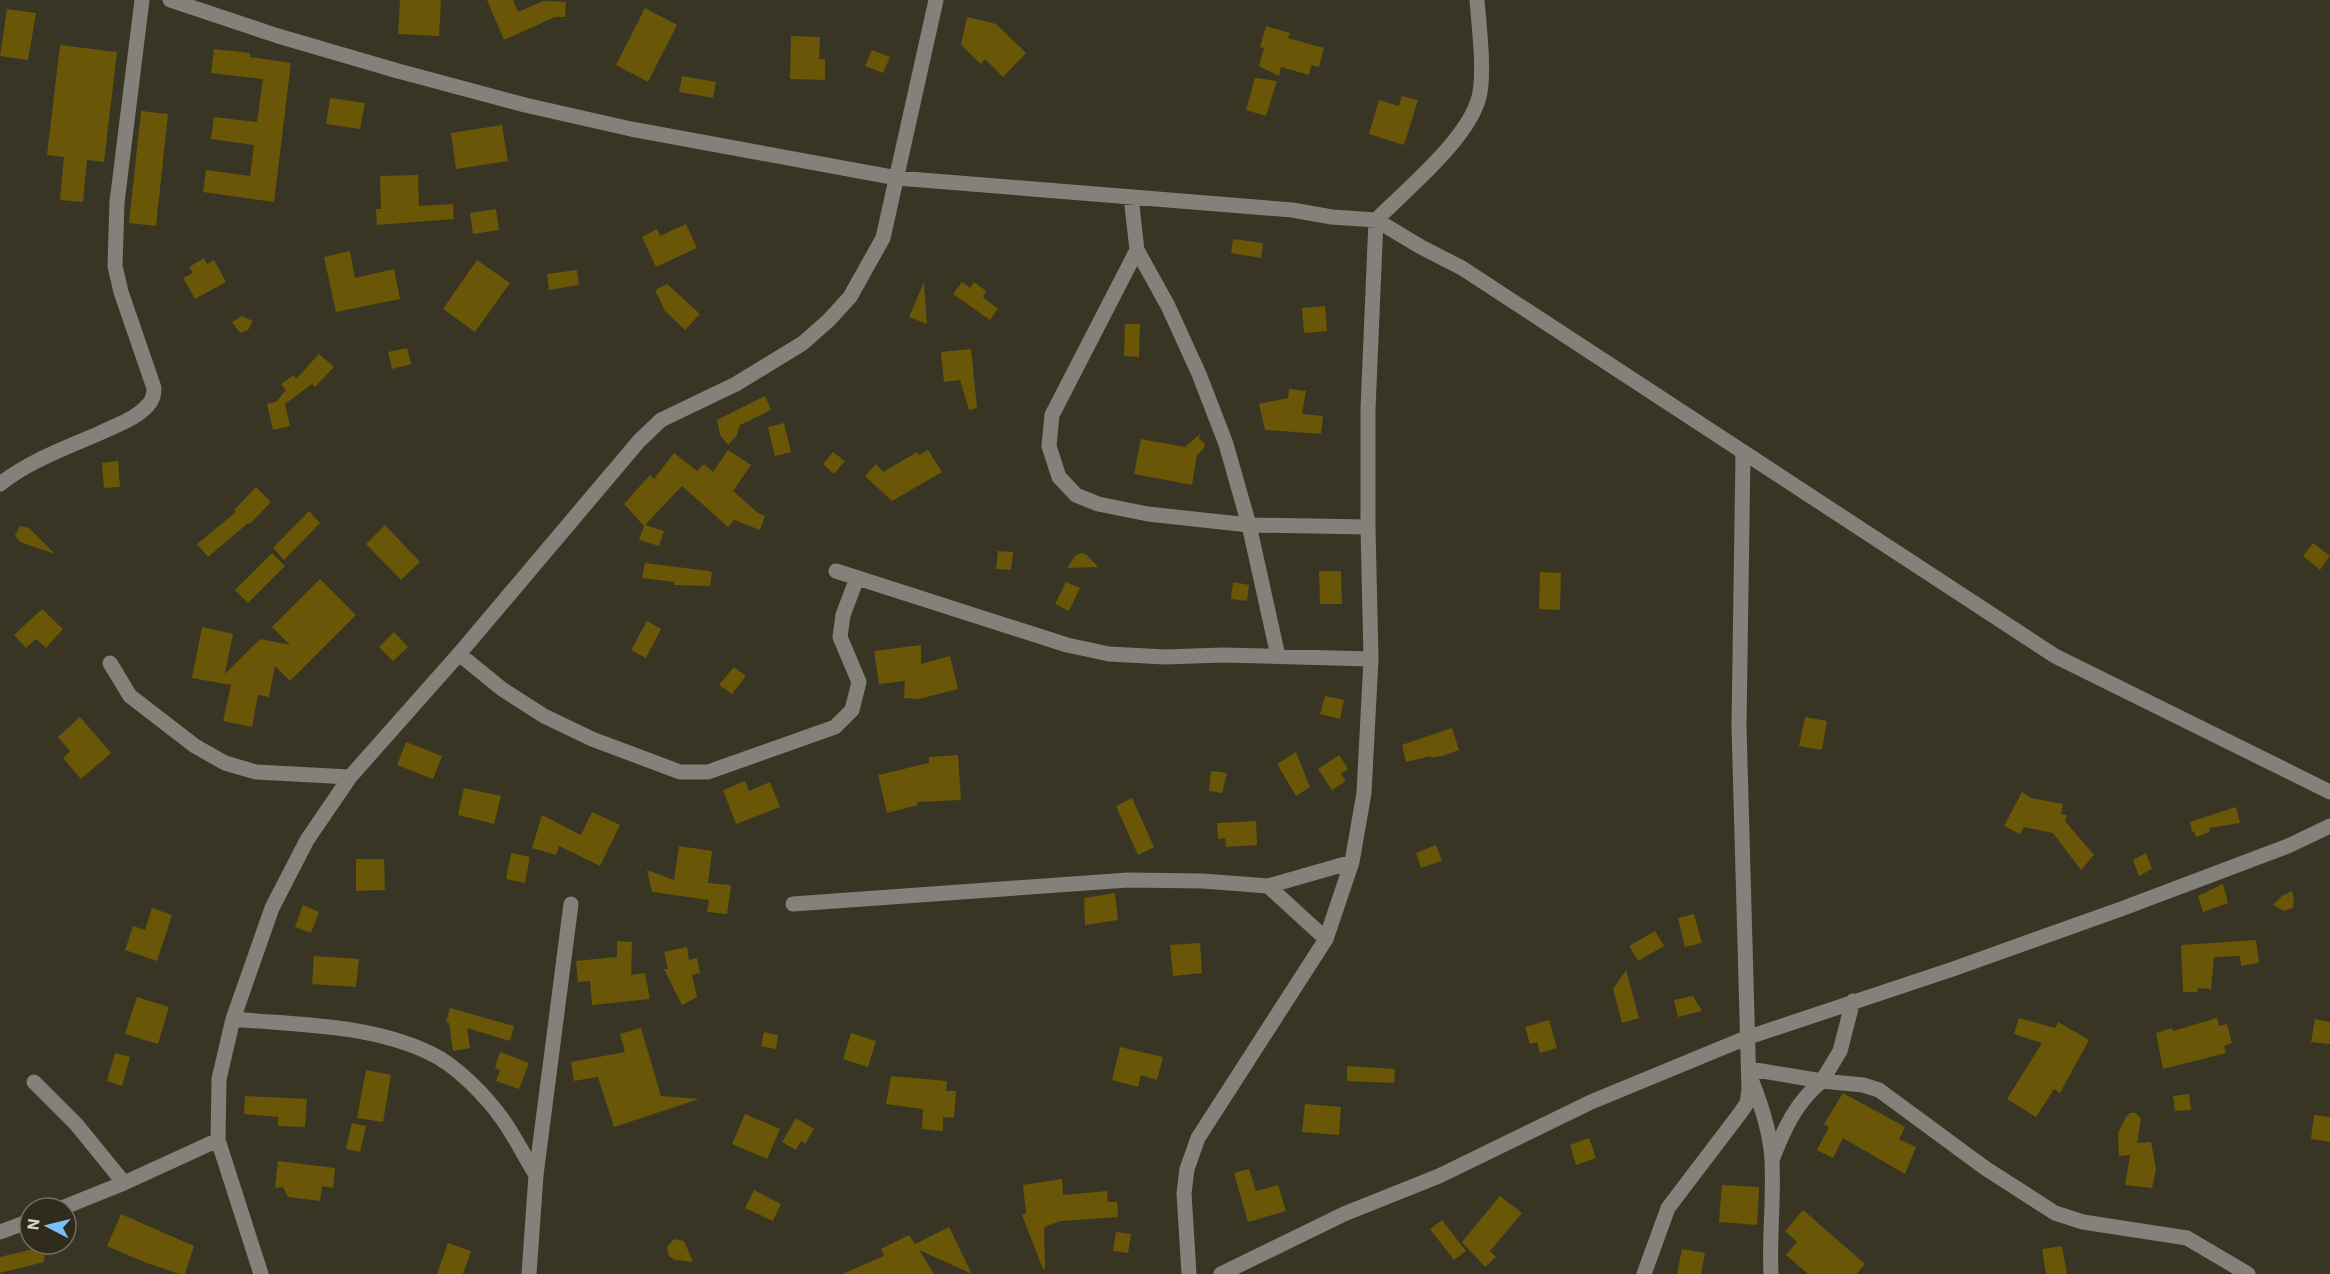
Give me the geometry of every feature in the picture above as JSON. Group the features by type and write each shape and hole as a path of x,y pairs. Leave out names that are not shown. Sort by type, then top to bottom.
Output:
{"street":[{"path":"0,484 12,474 133,418 154,397 154,388 115,266 117,202 142,0"},
{"path":"170,0 398,72 525,105 631,129 897,178 1292,210 1332,217 1376,220 1462,268 2055,656 2330,792"},
{"path":"261,1274 218,1140 219,1079 233,1019 272,908 307,840 350,777 459,654 639,441 661,420 736,384 803,343 850,297 883,238 936,0"},
{"path":"1190,1274 1184,1193 1187,1169 1198,1138 1326,939 1352,862 1364,793 1371,659 1368,409 1376,220 1454,141 1472,117 1479,95 1478,0"},
{"path":"1131,197 1137,250 1168,306 1199,374 1226,444 1249,525 1278,656"},
{"path":"1137,250 1052,415 1049,446 1059,477 1076,495 1098,504 1148,514 1249,525 1368,527"},
{"path":"1644,1274 1668,1208 1747,1102 1750,1074 1746,1038 1739,726 1743,453"},
{"path":"836,571 1067,645 1109,654 1165,657 1278,656 1371,659"},
{"path":"459,654 502,689 544,716 592,739 680,772 708,772 835,728 852,710 859,682 840,637 843,615 857,578"},
{"path":"110,663 130,696 195,746 225,763 256,772 350,777"},
{"path":"1221,1274 1344,1214 1439,1176 1591,1102 1746,1038 1953,969 2121,909 2289,846 2330,826"},
{"path":"793,904 1128,880 1203,881 1269,886 1352,862"},
{"path":"1269,886 1326,939"},
{"path":"529,1274 536,1175 571,904"},
{"path":"1772,1160 1784,1129 1797,1106 1806,1093 1822,1081 1840,1051 1853,1001"},
{"path":"233,1019 332,1028 387,1037 431,1053 465,1078 503,1119 536,1175"},
{"path":"1750,1074 1863,1085 1879,1090 1976,1162 2055,1213 2083,1222 2187,1238 2248,1274"},
{"path":"1750,1074 1760,1102 1772,1160 1770,1244 1772,1274"},
{"path":"34,1082 76,1124 124,1183"},
{"path":"78,1202 218,1140"},
{"path":"0,1232 18,1225"}],"building":[{"path":"400,0 441,0 439,36 398,34"},
{"path":"487,0 513,0 518,12 543,1 566,2 565,17 555,17 504,40"},
{"path":"645,8 677,25 648,82 616,65"},
{"path":"7,9 36,13 28,60 0,56"},
{"path":"967,17 996,24 1026,53 1003,77 985,59 981,64 961,45"},
{"path":"1266,26 1290,33 1288,38 1324,48 1319,67 1311,65 1309,75 1281,67 1279,76 1259,66 1264,48 1260,47"},
{"path":"791,36 820,37 819,59 825,59 825,80 790,79"},
{"path":"60,45 117,52 104,162 87,160 83,202 60,200 64,157 47,155"},
{"path":"214,49 250,53 250,57 291,63 274,202 203,192 206,170 250,176 254,145 211,139 214,117 257,122 263,79 211,73"},
{"path":"872,50 890,57 883,73 865,66"},
{"path":"682,76 716,82 713,98 679,92"},
{"path":"1255,78 1277,81 1266,116 1246,110"},
{"path":"1402,96 1418,100 1404,145 1369,134 1379,100 1399,106"},
{"path":"330,98 365,103 360,129 326,124"},
{"path":"141,111 168,114 156,226 129,223"},
{"path":"502,125 508,161 456,169 451,133"},
{"path":"418,175 419,206 453,204 454,219 377,225 376,209 381,209 380,176"},
{"path":"496,209 499,230 473,234 470,213"},
{"path":"686,224 697,248 656,267 642,237 657,229 660,236"},
{"path":"1233,239 1263,243 1261,258 1231,253"},
{"path":"350,251 355,278 394,269 400,299 336,312 324,257"},
{"path":"204,258 207,264 214,260 226,282 195,299 183,278 193,273 189,267"},
{"path":"477,260 510,283 475,332 443,309"},
{"path":"577,270 579,285 549,290 547,274"},
{"path":"924,282 927,324 909,317"},
{"path":"962,282 970,288 974,282 986,291 983,297 998,309 990,320 953,294"},
{"path":"667,284 700,314 685,330 665,311 655,290"},
{"path":"1325,306 1327,331 1304,333 1302,308"},
{"path":"242,316 253,321 248,330 240,333 232,322"},
{"path":"1125,324 1140,324 1139,357 1124,356"},
{"path":"407,348 411,364 392,369 388,352"},
{"path":"971,349 977,408 969,410 960,380 944,382 941,352"},
{"path":"319,354 334,367 315,387 312,384 285,404 290,426 273,430 267,404 276,402 286,390 281,384 294,375 296,379"},
{"path":"1289,389 1306,391 1302,414 1323,416 1321,434 1265,430 1259,404 1288,398"},
{"path":"765,396 771,410 740,425 737,435 728,445 720,435 717,420"},
{"path":"784,423 791,452 775,456 768,427"},
{"path":"1200,434 1199,439 1205,444 1197,455 1192,485 1134,474 1141,439 1185,447"},
{"path":"728,450 751,465 733,491 758,513 765,516 760,530 734,520 728,527 682,486 645,525 664,531 659,546 639,540 644,526 624,504 650,475 654,479 674,453 697,471 704,464 713,472"},
{"path":"928,450 942,472 892,501 865,476 876,464 883,472 917,452 919,455"},
{"path":"833,452 845,461 834,474 823,464"},
{"path":"118,461 120,487 104,488 102,463"},
{"path":"256,487 271,502 250,524 248,523 208,557 197,544 236,512 234,510"},
{"path":"309,511 320,523 284,560 273,548"},
{"path":"385,525 420,562 401,580 366,544"},
{"path":"20,526 29,528 55,554 20,542 15,535"},
{"path":"2313,543 2330,556 2320,570 2303,556"},
{"path":"998,551 1013,552 1011,570 996,569"},
{"path":"272,553 285,566 248,603 235,590"},
{"path":"1082,553 1098,567 1067,568 1076,555"},
{"path":"645,563 709,571 712,573 710,586 674,585 674,582 642,578"},
{"path":"1319,571 1341,571 1342,604 1320,604"},
{"path":"1540,572 1561,573 1560,610 1539,609"},
{"path":"320,579 356,615 290,681 275,666 269,697 258,695 252,727 223,721 231,685 192,678 202,627 233,634 225,674 260,639 290,645 272,627"},
{"path":"1066,582 1080,588 1069,611 1055,604"},
{"path":"1233,582 1249,585 1247,601 1231,599"},
{"path":"42,609 63,629 46,648 36,639 26,648 14,635"},
{"path":"647,621 661,629 646,658 631,650"},
{"path":"394,632 408,647 393,661 379,647"},
{"path":"921,645 921,664 950,656 958,689 919,699 904,698 905,681 879,684 874,651"},
{"path":"734,667 746,676 732,694 719,685"},
{"path":"1325,696 1344,700 1340,719 1320,714"},
{"path":"80,717 111,753 81,779 63,758 70,751 58,737"},
{"path":"1805,717 1827,721 1822,750 1799,746"},
{"path":"1452,728 1459,750 1442,756 1431,758 1431,756 1406,762 1402,745"},
{"path":"406,742 442,756 433,779 397,765"},
{"path":"1296,752 1310,787 1296,796 1277,764"},
{"path":"958,755 961,800 917,802 918,805 887,813 878,775 929,763 929,757"},
{"path":"1339,755 1348,769 1341,774 1346,781 1332,790 1318,769"},
{"path":"1211,771 1227,773 1222,793 1209,791"},
{"path":"745,781 749,791 770,782 780,807 736,824 723,790"},
{"path":"464,788 501,796 494,824 458,815"},
{"path":"2022,792 2031,798 2063,804 2061,814 2067,815 2065,821 2094,855 2081,870 2053,833 2024,827 2020,834 2004,826"},
{"path":"1132,798 1154,847 1138,855 1116,806"},
{"path":"2236,807 2240,823 2209,828 2210,832 2196,837 2194,831 2192,832 2190,822"},
{"path":"592,812 620,825 600,866 559,846 556,855 532,848 542,815 581,835"},
{"path":"1256,821 1257,845 1226,847 1225,838 1218,839 1217,823"},
{"path":"1436,845 1442,861 1421,868 1416,853"},
{"path":"679,846 712,851 708,883 731,885 727,914 707,912 709,900 652,892 647,870 674,880"},
{"path":"511,853 530,857 525,883 506,879"},
{"path":"2146,853 2152,869 2139,876 2133,860"},
{"path":"356,859 384,859 385,890 356,891"},
{"path":"2223,884 2228,903 2203,912 2198,896"},
{"path":"2292,891 2293,908 2284,911 2273,905 2282,896"},
{"path":"1115,893 1118,920 1085,925 1084,898"},
{"path":"303,905 319,912 311,933 295,927"},
{"path":"152,908 172,915 157,961 125,950 133,926 145,930"},
{"path":"1694,914 1702,943 1685,947 1678,918"},
{"path":"1655,931 1664,946 1638,961 1629,946"},
{"path":"2256,940 2259,963 2241,966 2240,956 2214,957 2211,989 2198,988 2197,992 2183,992 2181,945"},
{"path":"617,941 632,942 631,975 645,973 650,999 592,1005 590,981 578,982 576,961 617,957"},
{"path":"1200,943 1202,973 1173,976 1170,945"},
{"path":"687,947 689,960 697,958 700,973 692,975 697,997 682,1005 664,969 668,969 664,952"},
{"path":"314,956 359,959 356,987 312,984"},
{"path":"1626,970 1639,1018 1622,1023 1613,989"},
{"path":"1693,996 1702,1011 1678,1017 1674,1000"},
{"path":"137,997 169,1007 158,1044 125,1034"},
{"path":"450,1008 514,1026 510,1041 467,1028 470,1048 453,1051 449,1023 446,1022"},
{"path":"2019,1018 2055,1028 2058,1022 2089,1040 2060,1093 2054,1089 2036,1117 2007,1099 2042,1043 2014,1034"},
{"path":"2217,1018 2219,1026 2227,1024 2232,1043 2224,1046 2226,1053 2163,1069 2156,1033 2172,1028 2173,1031"},
{"path":"2315,1019 2330,1022 2330,1044 2311,1042"},
{"path":"1549,1020 1557,1048 1540,1053 1537,1042 1530,1044 1525,1027"},
{"path":"641,1028 661,1096 699,1099 614,1127 598,1077 574,1081 571,1062 625,1052 620,1034"},
{"path":"764,1032 778,1035 776,1049 761,1046"},
{"path":"851,1033 876,1041 868,1067 843,1059"},
{"path":"1120,1047 1163,1057 1157,1080 1141,1075 1138,1087 1112,1080"},
{"path":"500,1052 529,1063 519,1089 496,1081 500,1070 495,1068"},
{"path":"115,1053 130,1057 122,1086 107,1081"},
{"path":"1347,1066 1395,1069 1394,1083 1347,1081"},
{"path":"366,1070 391,1075 383,1122 357,1118"},
{"path":"891,1076 947,1081 946,1091 956,1091 954,1118 943,1117 943,1131 922,1129 923,1109 886,1104"},
{"path":"1843,1093 1905,1127 1899,1139 1916,1147 1905,1174 1843,1138 1833,1158 1817,1150 1829,1127 1824,1124"},
{"path":"2189,1094 2191,1110 2175,1111 2173,1096"},
{"path":"245,1096 307,1099 305,1127 278,1126 278,1117 244,1114"},
{"path":"1305,1104 1341,1107 1339,1135 1302,1132"},
{"path":"2130,1113 2136,1113 2141,1119 2137,1143 2151,1142 2156,1169 2152,1188 2125,1185 2130,1155 2119,1156 2118,1133"},
{"path":"745,1114 780,1129 767,1159 732,1144"},
{"path":"2314,1115 2330,1117 2330,1142 2311,1139"},
{"path":"796,1118 814,1129 805,1144 801,1141 796,1150 782,1142"},
{"path":"352,1123 366,1126 360,1152 346,1149"},
{"path":"1589,1138 1596,1158 1576,1165 1570,1145"},
{"path":"278,1161 335,1168 333,1188 322,1186 320,1201 288,1197 283,1187 275,1188"},
{"path":"1249,1169 1256,1191 1278,1185 1286,1211 1248,1222 1234,1173"},
{"path":"1062,1179 1063,1195 1107,1191 1108,1202 1117,1202 1118,1217 1061,1221 1044,1227 1045,1269 1043,1269 1022,1215 1026,1213 1023,1185"},
{"path":"1722,1185 1759,1187 1757,1225 1719,1222"},
{"path":"754,1190 781,1204 773,1221 745,1208"},
{"path":"1500,1196 1522,1213 1490,1251 1496,1257 1485,1267 1462,1242"},
{"path":"1803,1210 1865,1264 1857,1274 1808,1274 1786,1255 1797,1242 1785,1231"},
{"path":"121,1214 194,1246 185,1274 144,1262 107,1246"},
{"path":"1442,1220 1466,1251 1454,1260 1430,1229"},
{"path":"949,1227 972,1274 919,1250 934,1274 842,1274 884,1256 881,1249 909,1235 915,1244"},
{"path":"1116,1232 1131,1234 1128,1253 1113,1251"},
{"path":"674,1239 684,1241 693,1262 675,1260 669,1256 667,1247"},
{"path":"448,1243 471,1251 463,1274 437,1274"},
{"path":"2062,1246 2067,1274 2046,1274 2042,1249"},
{"path":"1682,1249 1705,1253 1701,1274 1677,1274"},
{"path":"18,1253 18,1256 44,1256 44,1262 0,1273 0,1257"}]}
